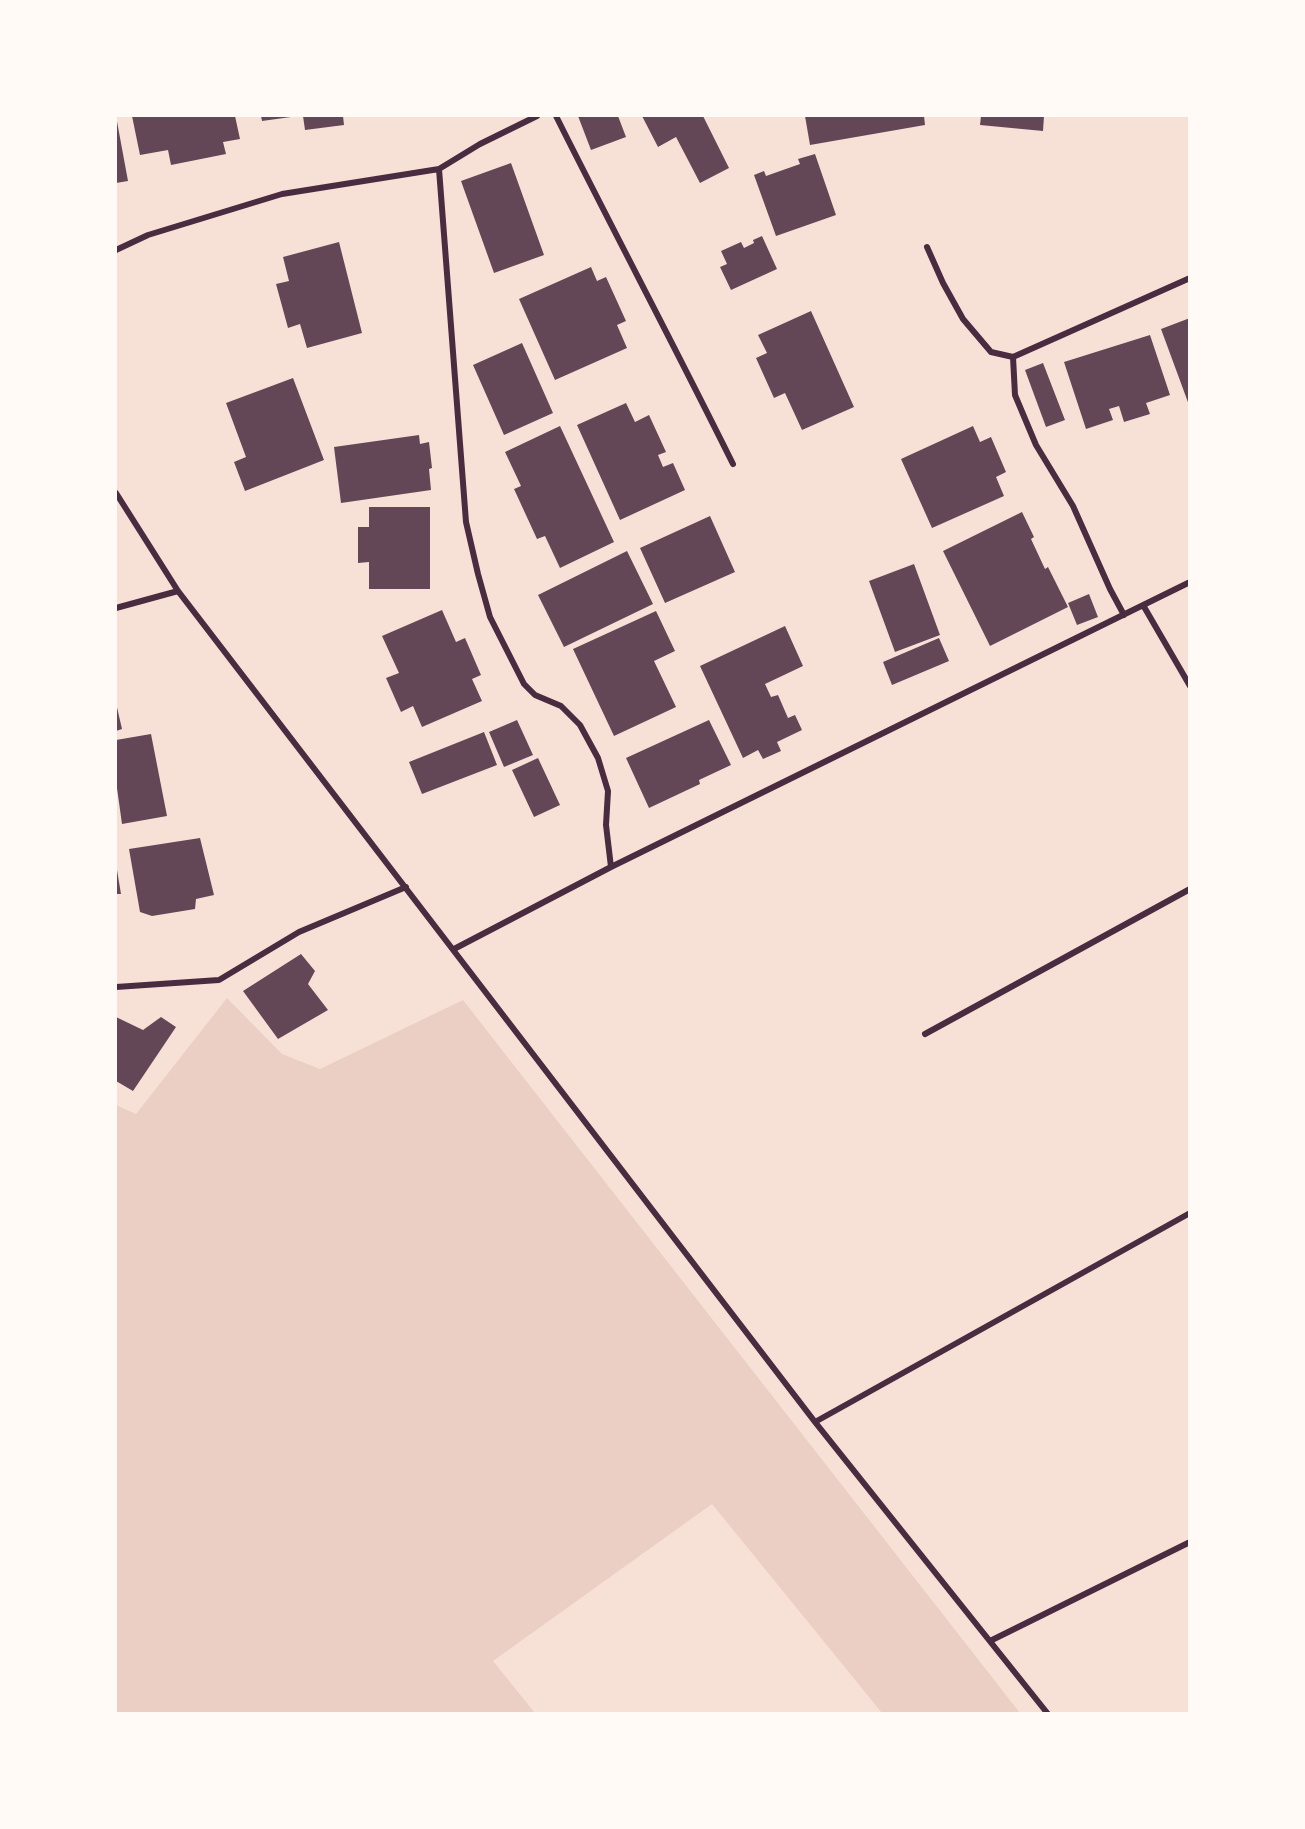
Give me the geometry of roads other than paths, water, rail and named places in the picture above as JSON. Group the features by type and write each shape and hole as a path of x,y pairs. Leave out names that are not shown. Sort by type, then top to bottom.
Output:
{"street":[{"path":"116,250 148,235 282,194 440,169 480,144 537,116"},
{"path":"556,116 733,464"},
{"path":"440,169 466,522 478,574 489,617 524,684 535,695 561,706 580,725 598,758 608,791 606,825 611,867"},
{"path":"927,247 963,319 991,352 1013,357 1190,278"},
{"path":"1013,357 1015,395 1036,445 1073,506 1124,615"},
{"path":"116,493 178,591 815,1422 1048,1713"},
{"path":"454,949 611,867 1190,582"},
{"path":"116,608 178,591"},
{"path":"1143,605 1190,686"},
{"path":"116,987 219,980 299,932 406,887"},
{"path":"925,1034 1190,890"},
{"path":"815,1422 1190,1213"},
{"path":"990,1641 1190,1542"}]}
